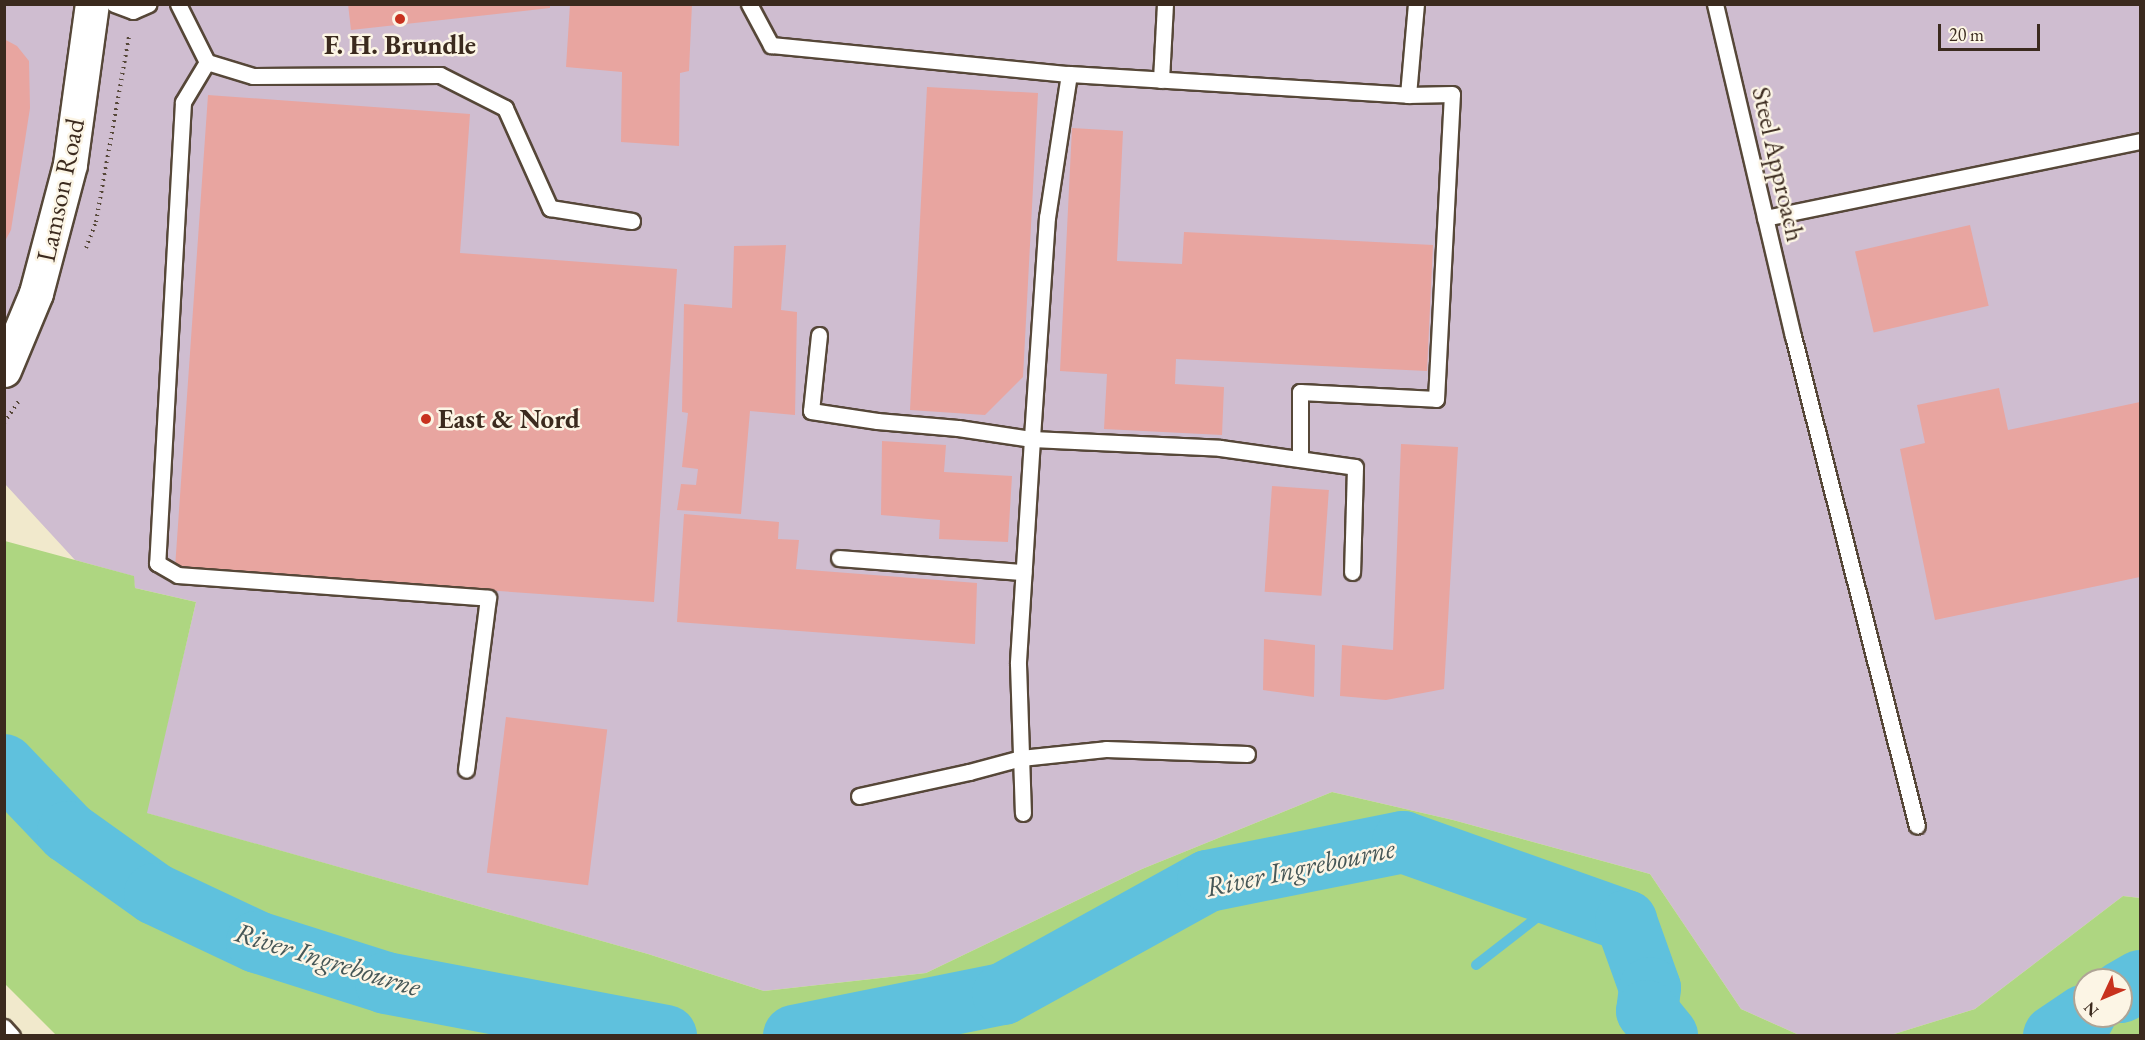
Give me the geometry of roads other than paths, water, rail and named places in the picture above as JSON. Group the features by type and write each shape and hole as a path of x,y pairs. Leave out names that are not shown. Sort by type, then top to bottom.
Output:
{"street":[{"name":"Lamson Road","path":"4,370 36,293 70,164 92,4"}],"lane":[{"path":"114,4 133,11 148,4"},
{"path":"178,4 207,62 253,75 440,75 505,108 550,208 632,221"},
{"path":"749,4 771,45 1069,74 1408,95 1452,94 1436,399 1300,392 1300,459"},
{"path":"1161,80 1165,4"},
{"path":"1408,95 1416,4"},
{"name":"Steel Approach","path":"1715,4 1793,336 1917,826"},
{"path":"207,62 183,102 157,563 178,575 488,598 466,771"},
{"path":"1023,813 1018,664 1023,572 1047,217 1069,74"},
{"path":"1765,218 2140,141"},
{"path":"819,335 811,411 1032,439 1220,448 1355,467 1352,572"},
{"path":"838,558 1023,572"},
{"path":"858,796 969,772 1021,758 1106,749 1247,754"},
{"path":"4,1027 12,1035"}],"waterway":[{"name":"River Ingrebourne","path":"4,765 68,832 155,894 257,942 386,983 666,1036"},
{"name":"River Ingrebourne","path":"794,1036 1003,994 1208,881 1403,842 1626,921 1650,988 1647,1011 1667,1036"},
{"path":"1476,965 1562,898"},
{"name":"River Ingrebourne","path":"2133,985 2140,981"},
{"name":"River Ingrebourne","path":"2054,1036 2073,1023"}],"place":[{"name":"F. H. Brundle","path":"400,19"},
{"name":"East & Nord","path":"426,419"}]}
